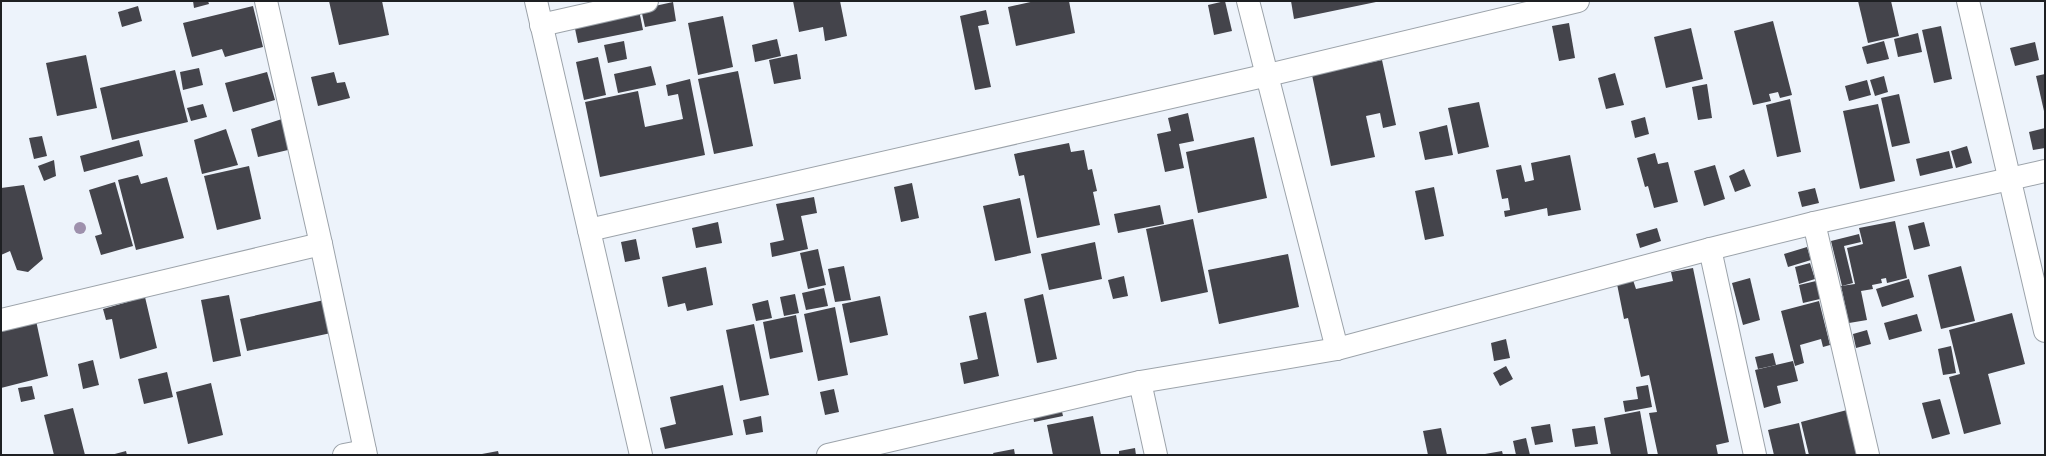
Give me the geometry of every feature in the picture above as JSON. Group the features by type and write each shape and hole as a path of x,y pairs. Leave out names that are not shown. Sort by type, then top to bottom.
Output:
{"street":[{"path":"266,1 321,244 358,454"},
{"path":"536,1 641,455"},
{"path":"542,25 647,1"},
{"path":"1248,1 1337,349"},
{"path":"589,230 1268,75 1578,1"},
{"path":"1968,1 2045,331"},
{"path":"828,455 1140,382 1337,349 1814,222 2045,171"},
{"path":"1814,222 1868,455"},
{"path":"1,320 321,244"},
{"path":"1710,249 1755,455"},
{"path":"1140,382 1156,455"}],"building":[{"path":"193,1 208,1 209,4 194,8"},
{"path":"329,1 382,1 389,35 339,45"},
{"path":"793,1 840,1 847,36 825,41 823,27 799,32"},
{"path":"1035,1 1069,1 1075,33 1016,46 1008,7"},
{"path":"1225,1 1232,31 1214,35 1208,5"},
{"path":"1291,1 1376,1 1376,2 1294,19"},
{"path":"1858,1 1891,1 1899,36 1868,43"},
{"path":"673,2 676,21 645,27 641,9"},
{"path":"138,6 142,21 122,27 118,12"},
{"path":"253,6 263,47 225,57 222,49 192,57 183,23"},
{"path":"639,10 643,30 578,43 574,24"},
{"path":"986,10 989,24 978,26 991,87 975,90 960,16"},
{"path":"723,16 733,67 698,75 688,23"},
{"path":"1773,21 1792,95 1780,98 1778,92 1769,94 1771,101 1753,105 1734,31"},
{"path":"1569,23 1575,58 1559,61 1552,26"},
{"path":"1941,26 1952,79 1934,83 1922,30"},
{"path":"1691,28 1703,79 1666,88 1654,37"},
{"path":"1918,33 1922,52 1898,57 1894,39"},
{"path":"777,39 781,56 755,62 752,45"},
{"path":"624,41 627,59 608,63 604,45"},
{"path":"1884,41 1889,59 1867,64 1862,47"},
{"path":"2035,42 2039,60 2015,66 2010,48"},
{"path":"797,54 801,79 774,84 769,60"},
{"path":"86,55 97,108 57,116 46,63"},
{"path":"598,57 606,95 584,100 576,62"},
{"path":"1382,60 1396,125 1383,128 1380,113 1366,116 1375,157 1331,166 1312,75"},
{"path":"651,66 656,85 618,93 614,74"},
{"path":"199,68 203,85 183,90 180,72"},
{"path":"175,70 188,122 112,140 100,88"},
{"path":"738,71 753,146 714,154 698,79"},
{"path":"267,72 275,100 233,112 225,83"},
{"path":"334,72 337,83 345,82 350,98 318,106 311,77"},
{"path":"1615,73 1624,105 1606,109 1598,78"},
{"path":"2045,74 2045,111 2044,111 2036,76"},
{"path":"1884,76 1888,92 1875,96 1870,80"},
{"path":"690,79 705,155 600,177 585,102 638,91 645,127 683,119 678,94 668,96 666,85"},
{"path":"1867,80 1871,95 1849,101 1845,86"},
{"path":"1707,84 1712,118 1698,120 1692,87"},
{"path":"1899,94 1910,143 1892,147 1881,98"},
{"path":"1790,99 1801,152 1777,157 1766,105"},
{"path":"1479,102 1489,147 1458,154 1448,108"},
{"path":"203,104 207,117 191,121 187,108"},
{"path":"1878,104 1895,181 1860,189 1843,111"},
{"path":"1188,113 1194,141 1179,144 1184,168 1165,172 1157,134 1171,131 1168,118"},
{"path":"1645,117 1649,134 1635,138 1631,121"},
{"path":"282,119 288,150 258,157 251,129"},
{"path":"1447,125 1453,155 1425,160 1419,132"},
{"path":"2045,128 2045,148 2033,150 2029,132"},
{"path":"226,129 238,165 202,174 194,140"},
{"path":"42,136 47,156 34,159 29,138"},
{"path":"1254,137 1267,198 1198,213 1186,152"},
{"path":"139,140 143,156 84,172 80,156"},
{"path":"1069,143 1071,152 1084,150 1088,170 1092,169 1097,191 1093,192 1100,225 1037,238 1024,175 1019,176 1014,154"},
{"path":"1967,146 1972,163 1956,168 1951,151"},
{"path":"1949,151 1953,168 1920,176 1916,159"},
{"path":"1655,153 1658,164 1668,162 1678,202 1654,208 1648,186 1645,187 1637,158"},
{"path":"1570,155 1581,210 1548,216 1547,208 1505,217 1504,211 1510,210 1508,198 1502,199 1496,170 1521,165 1525,182 1534,180 1531,163"},
{"path":"54,160 56,176 44,181 38,166"},
{"path":"1715,165 1725,199 1704,206 1694,171"},
{"path":"249,166 261,219 217,230 204,176"},
{"path":"1744,169 1751,186 1735,192 1729,176"},
{"path":"138,175 141,184 167,177 184,238 136,250 118,180"},
{"path":"115,182 133,246 101,255 95,236 102,234 89,190"},
{"path":"912,183 919,218 901,222 894,187"},
{"path":"24,185 43,259 28,272 17,270 10,251 1,255 1,188"},
{"path":"1434,187 1444,236 1425,240 1415,191"},
{"path":"1815,188 1819,203 1802,207 1798,192"},
{"path":"814,197 817,213 801,216 808,249 772,257 770,243 784,240 776,204"},
{"path":"1020,198 1031,253 995,261 983,206"},
{"path":"1160,205 1164,224 1118,233 1114,214"},
{"path":"1193,219 1208,292 1161,302 1146,229"},
{"path":"1895,221 1907,278 1887,283 1886,278 1881,279 1882,283 1872,285 1873,289 1861,291 1867,320 1849,323 1841,286 1855,284 1847,248 1863,244 1859,228"},
{"path":"718,222 722,243 696,248 692,228"},
{"path":"1924,222 1930,246 1914,250 1908,226"},
{"path":"1657,228 1661,241 1640,248 1636,234"},
{"path":"1859,234 1861,242 1844,246 1853,283 1842,286 1831,241"},
{"path":"636,239 640,259 625,262 621,242"},
{"path":"1095,242 1102,279 1049,290 1041,254"},
{"path":"1807,247 1811,260 1788,267 1784,254"},
{"path":"818,249 826,285 808,289 800,253"},
{"path":"1288,254 1299,307 1219,324 1208,270"},
{"path":"1810,263 1815,279 1799,284 1795,267"},
{"path":"844,266 851,300 835,302 828,269"},
{"path":"1961,266 1975,321 1941,329 1928,275"},
{"path":"706,267 713,305 687,311 685,303 668,307 662,277"},
{"path":"1693,268 1729,442 1716,445 1718,455 1658,455 1649,413 1657,412 1649,375 1641,377 1628,318 1624,319 1617,284 1633,280 1636,289 1673,281 1671,272"},
{"path":"1124,276 1128,296 1113,299 1108,280"},
{"path":"1750,278 1760,320 1743,325 1732,283"},
{"path":"1909,279 1914,297 1882,307 1876,289"},
{"path":"1816,281 1820,299 1803,303 1799,285"},
{"path":"824,288 828,306 806,310 802,293"},
{"path":"795,294 799,313 784,316 780,297"},
{"path":"1043,294 1057,359 1037,363 1024,299"},
{"path":"229,295 241,356 213,362 201,300"},
{"path":"880,296 888,335 850,343 842,304"},
{"path":"145,297 157,348 120,359 112,319 106,320 103,309"},
{"path":"324,300 331,333 247,351 240,319"},
{"path":"768,300 772,318 756,321 752,304"},
{"path":"1819,301 1830,345 1823,347 1821,339 1800,345 1804,363 1795,366 1781,311"},
{"path":"835,307 848,375 818,381 804,314"},
{"path":"986,312 999,376 964,384 960,363 978,359 969,316"},
{"path":"2012,313 2025,364 1988,374 2001,424 1964,434 1949,377 1960,374 1949,330"},
{"path":"1917,314 1922,331 1889,340 1884,323"},
{"path":"796,315 803,352 770,359 763,322"},
{"path":"35,316 48,376 1,388 1,323"},
{"path":"754,324 769,395 740,401 726,330"},
{"path":"1867,330 1871,344 1856,348 1853,334"},
{"path":"1506,339 1510,358 1494,361 1491,343"},
{"path":"1951,346 1956,373 1943,375 1938,349"},
{"path":"1773,353 1776,365 1758,369 1755,357"},
{"path":"93,360 99,385 83,389 78,364"},
{"path":"1793,361 1798,381 1777,386 1781,403 1764,408 1755,370"},
{"path":"1506,366 1513,379 1500,386 1493,373"},
{"path":"167,372 173,397 144,404 138,379"},
{"path":"211,383 223,435 188,444 176,392"},
{"path":"723,385 733,435 665,449 660,428 676,424 670,397"},
{"path":"1648,385 1652,407 1625,412 1623,401 1638,399 1636,387"},
{"path":"32,386 35,399 21,402 18,388"},
{"path":"834,389 839,412 825,415 820,392"},
{"path":"1940,399 1950,434 1932,439 1922,403"},
{"path":"1060,403 1063,416 1034,422 1032,409"},
{"path":"73,408 85,455 54,455 44,415"},
{"path":"1847,410 1858,455 1809,455 1801,422"},
{"path":"1640,411 1648,455 1611,455 1604,418"},
{"path":"761,416 763,432 746,435 743,420"},
{"path":"1093,416 1101,455 1053,455 1047,425"},
{"path":"1799,423 1806,455 1774,455 1768,430"},
{"path":"1550,424 1553,442 1535,445 1531,427"},
{"path":"1595,426 1598,444 1575,447 1572,429"},
{"path":"1441,428 1447,455 1428,455 1423,431"},
{"path":"1526,438 1530,455 1516,455 1513,441"},
{"path":"1135,448 1136,455 1119,455 1119,451"},
{"path":"1014,449 1015,455 994,455 993,453"},
{"path":"126,451 127,455 111,455"},
{"path":"498,451 499,455 482,455 482,454"},
{"path":"1502,451 1503,455 1485,455 1485,454"}]}
